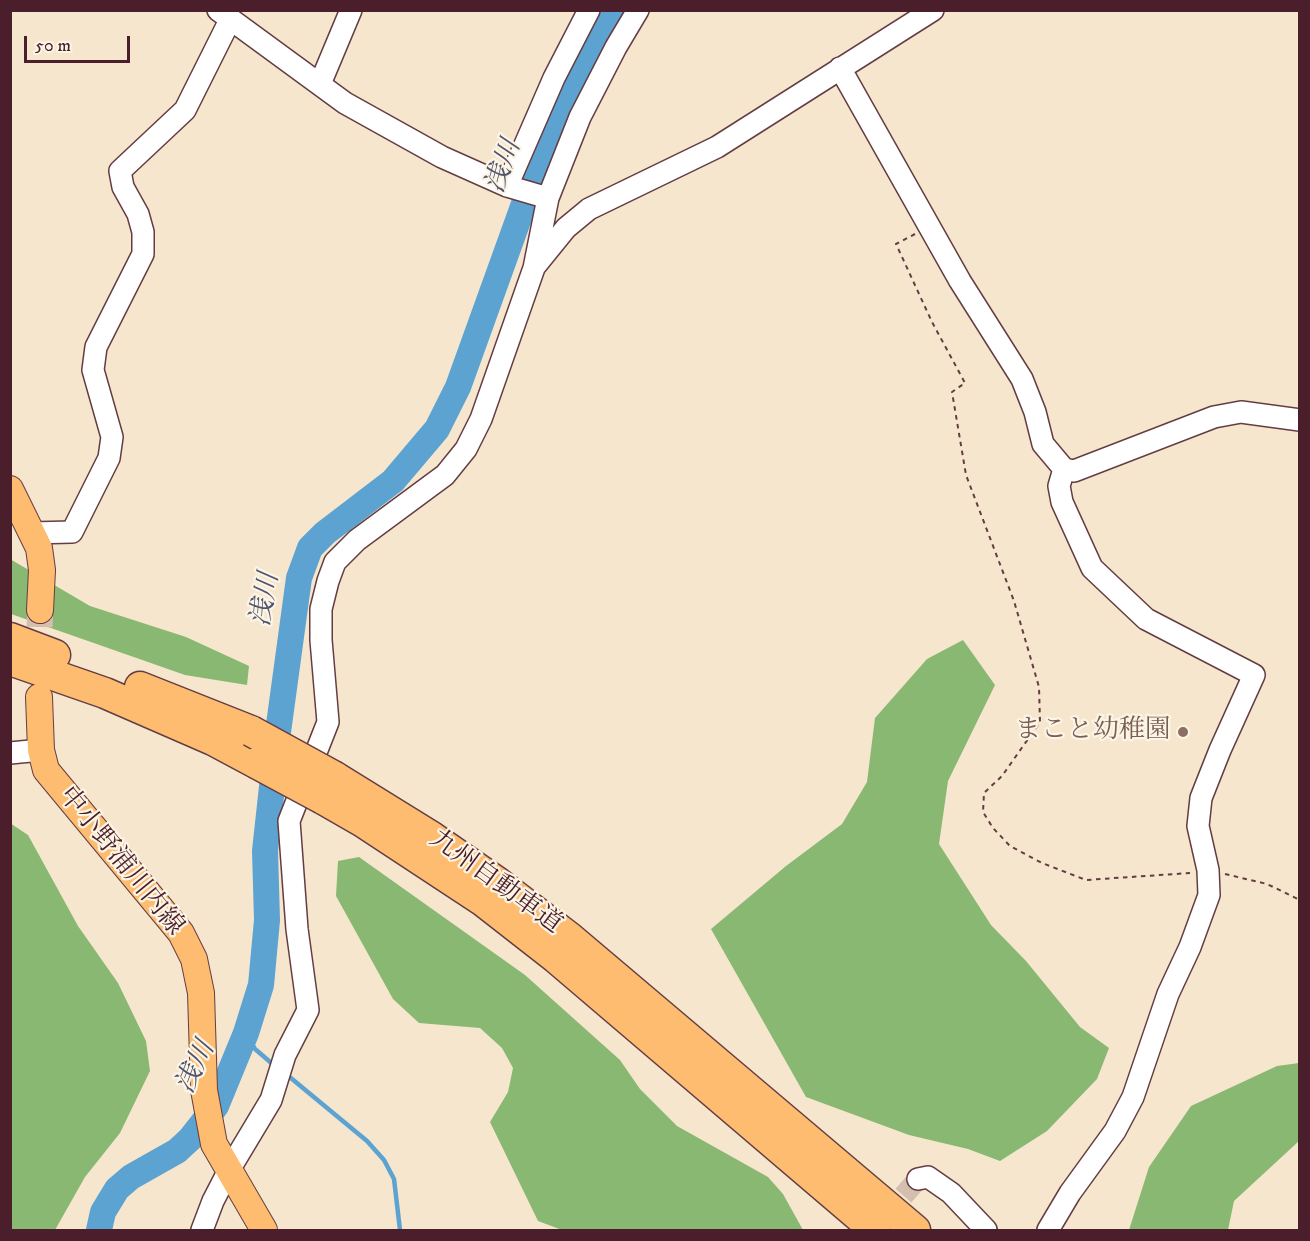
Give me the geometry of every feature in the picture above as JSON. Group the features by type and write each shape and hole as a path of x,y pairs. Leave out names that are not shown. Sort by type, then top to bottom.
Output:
{"highway":[{"name":"九州自動車道","path":"10,638 251,731 547,951 876,1230"},
{"name":"九州自動車道","path":"10,660 105,693 213,740 256,763 329,788 442,843 570,938 915,1230"}],"main road":[{"path":"10,489 39,548 42,570 40,610"},
{"name":"中小野浦川内線","path":"39,697 41,750 46,770 181,933 195,959 201,993 204,1090 214,1144 262,1230"}],"street":[{"path":"320,84 351,10"},
{"path":"510,187 539,110 589,10"},
{"path":"202,1230 213,1201 229,1170 271,1100 285,1055 308,1010 297,929 289,821 328,722 321,640 321,609 328,581 335,562 357,540 445,475 466,449 481,419 534,268 544,197 580,117 638,10"},
{"path":"534,268 566,228 589,209 717,147 923,13"},
{"path":"31,533 72,532 109,458 112,438 93,370 96,347 142,254 143,232 138,214 123,187 120,171 185,110 224,15 345,103 432,151 510,187 544,197"},
{"path":"840,68 984,322 1022,379 1035,412 1043,444 1064,468 1074,471 1214,417 1241,412 1299,420"},
{"path":"1048,1230 1070,1193 1115,1131 1133,1097 1156,1027 1209,895 1208,870 1198,826 1201,798 1254,675 1146,619 1092,568 1062,502 1059,486 1064,468"},
{"path":"10,753 41,750"},
{"path":"918,1179 927,1177 951,1193 986,1230"}],"path":[{"path":"930,225 896,244 932,322 965,383 952,392 966,475 1014,602 1039,687 1040,722 1002,776 984,793 983,812 993,828 1010,846 1042,863 1086,880 1111,880 1208,870 1267,884 1299,900"}],"green space":[{"path":"10,559 90,606 186,637 249,666 247,685 185,675 11,614"},
{"path":"963,640 995,685 948,781 939,844 991,925 1026,961 1080,1027 1109,1048 1097,1079 1047,1131 1000,1161 968,1149 909,1135 806,1097 711,929 786,866 842,824 867,782 875,718 927,659"},
{"path":"10,823 28,835 78,926 118,983 146,1041 150,1071 120,1133 85,1177 55,1230 11,1230"},
{"path":"359,857 525,975 620,1060 640,1089 677,1126 768,1177 783,1194 803,1230 562,1230 538,1221 490,1122 508,1092 513,1068 502,1048 480,1028 419,1023 393,999 336,896 338,861"},
{"path":"1299,1063 1299,1141 1234,1201 1228,1230 1129,1230 1149,1167 1191,1106 1277,1066"}],"waterway":[{"name":"浅川","path":"99,1230 103,1212 117,1189 131,1177 177,1151 190,1139 216,1106 246,1033 261,985 267,920 265,851 278,732 299,578 310,548 325,533 393,481 437,429 458,387 560,104 611,10"},
{"path":"246,1033 255,1049 276,1067"},
{"path":"286,1074 367,1141 384,1160 394,1179 400,1230"}],"tunnel":[{"path":"39,666 40,610"},
{"path":"883,1219 918,1179"}],"place":[{"name":"まこと幼稚園","path":"1183,732"}]}
